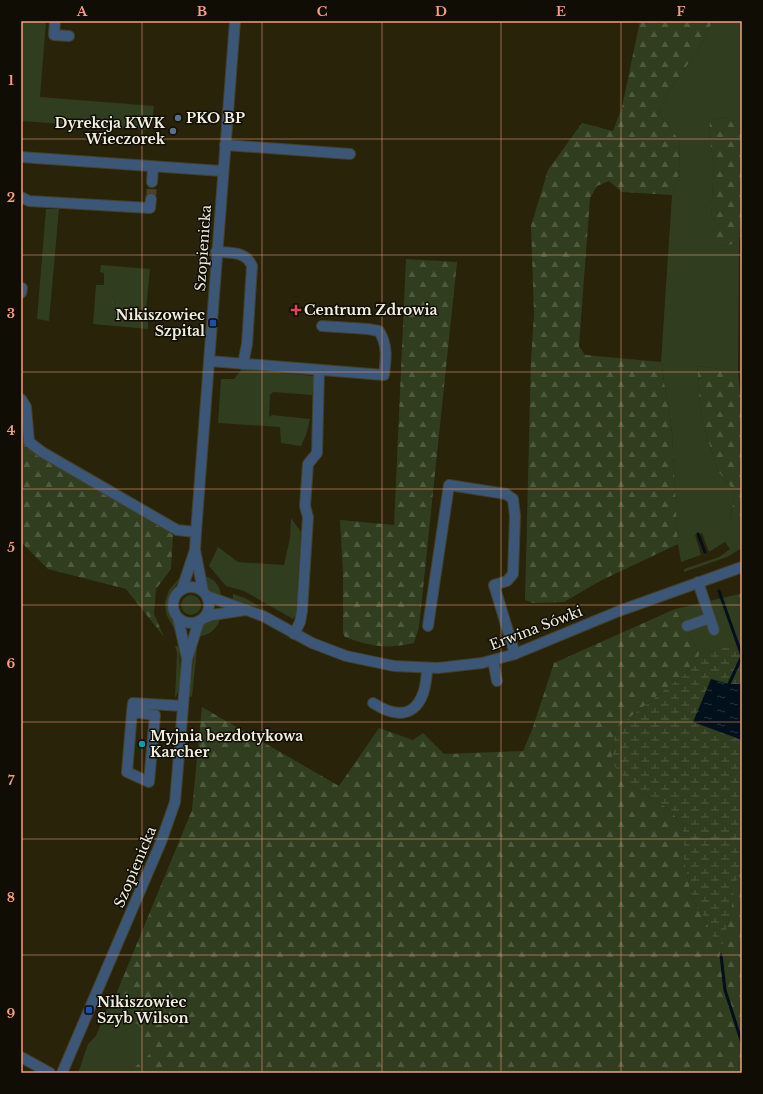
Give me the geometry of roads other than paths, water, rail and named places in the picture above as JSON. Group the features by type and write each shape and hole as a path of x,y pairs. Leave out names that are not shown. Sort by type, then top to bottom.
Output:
{"street":[{"path":"55,21 54,35 69,36"},
{"name":"Szopienicka","path":"182,589 195,550 224,145 236,21"},
{"path":"224,145 350,154"},
{"path":"21,157 222,172"},
{"path":"152,182 153,168"},
{"path":"21,197 29,201 150,208 150,199"},
{"path":"216,252 242,254 250,260 252,266 243,364"},
{"path":"21,293 22,288"},
{"path":"209,361 384,375 386,354 384,340 379,331 322,326"},
{"path":"294,634 300,622 302,611 308,517 305,506 308,464 317,453 319,370"},
{"path":"21,399 26,408 30,442 42,452 177,530 196,532"},
{"path":"428,626 449,485 506,494 513,499 515,516 513,574 507,582 494,585 515,654"},
{"name":"Szopienicka","path":"195,550 205,593"},
{"name":"Erwina Sówki","path":"205,593 263,616 294,634 326,649 359,660 394,666 427,668 453,667 493,660 515,654 619,611 742,567"},
{"path":"698,582 714,630"},
{"path":"192,586 205,593 209,607 202,620 188,623 178,618 172,603 177,593 182,589 192,586"},
{"name":"Erwina Sówki","path":"202,620 212,615 246,610"},
{"name":"Szopienicka","path":"178,618 187,659"},
{"path":"687,626 710,618"},
{"name":"Szopienicka","path":"62,1073 170,820 176,802 187,659 202,620"},
{"path":"493,660 497,681"},
{"path":"373,703 384,710 392,712 406,711 415,707 425,692 427,668"},
{"path":"132,712 155,715 149,782 127,772 132,712 133,702 183,706"},
{"path":"21,1057 50,1073"}],"water":[{"path":"711,679 729,684 742,684 742,740 693,722"}],"waterway":[{"path":"698,534 705,552"},
{"path":"719,591 742,656"},
{"path":"729,684 742,656"},
{"path":"721,955 725,990 742,1043"}],"tunnel":[{"path":"151,199 152,182"}],"place":[{"name":"PKO BP","path":"178,118"},
{"name":"Dyrekcja KWK Wieczorek","path":"173,131"},
{"name":"Centrum Zdrowia","path":"296,310"},
{"name":"Nikiszowiec Szpital","path":"213,323"},
{"name":"Myjnia bezdotykowa Karcher","path":"142,744"},
{"name":"Nikiszowiec Szyb Wilson","path":"89,1010"}]}
